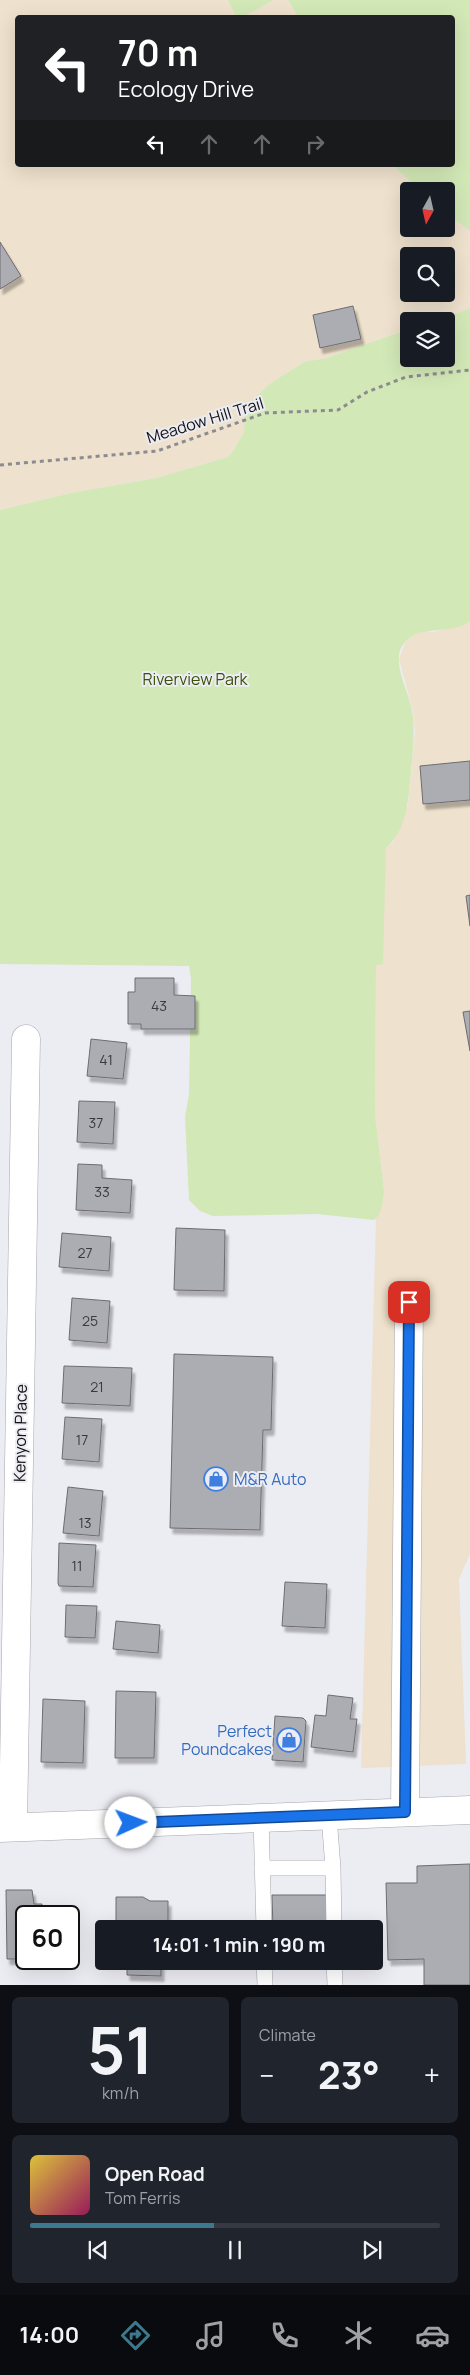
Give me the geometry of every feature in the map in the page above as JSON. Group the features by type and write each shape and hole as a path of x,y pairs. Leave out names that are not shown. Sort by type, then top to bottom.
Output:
{"street":[{"name":"Kenyon Place","path":"7,1828 26,1039"},
{"path":"405,1812 409,1302"},
{"path":"7,1828 470,1810"}],"lane":[{"path":"329,1816 334,1920"},
{"path":"260,1818 264,1920"},
{"path":"262,1868 332,1868"},
{"path":"264,1970 265,1985"},
{"path":"334,1970 334,1985"}],"path":[{"name":"Meadow Hill Trail","path":"0,466 157,451 240,420 284,410 338,410 367,392 406,377 470,370"}],"shaded area":[{"path":"0,0 228,0 235,15 15,15 15,167 394,167 411,182 400,182 400,238 455,238 455,220 470,231 470,308 455,314 455,312 400,312 400,332 326,358 304,362 271,383 249,403 245,412 244,432 228,457 156,478 71,493 0,510"},
{"path":"274,0 288,0 297,15 246,15"},
{"path":"470,621 470,1554 459,1579 466,1764 361,1768 376,1218 384,1190 375,1115 376,964 386,848 393,842 408,805 415,733 413,711 399,659 406,640 415,634 424,631 434,632"}],"green space":[{"path":"228,0 274,0 246,15 235,15"},
{"path":"288,0 470,0 470,231 455,220 455,182 411,182 394,167 455,167 455,15 297,15"},
{"name":"Riverview Park","path":"470,308 470,621 454,628 428,631 412,636 401,648 399,657 401,675 412,710 414,737 407,809 397,834 386,848 383,964 376,965 375,1115 384,1190 382,1206 374,1220 317,1214 213,1216 200,1211 189,1200 185,1117 189,1094 191,979 189,966 0,964 0,510 71,493 156,478 228,457 244,432 245,412 249,403 271,383 304,362 326,358 400,332 400,367 455,367 455,314"}],"building":[{"path":"0,242 21,276 0,289"},
{"path":"353,306 361,339 320,348 313,315"},
{"path":"470,761 470,800 423,804 420,766"},
{"path":"470,895 470,926 466,896"},
{"path":"135,978 174,978 174,995 195,996 195,1029 141,1029 141,1024 128,1024 128,992 135,992"},
{"path":"470,1011 470,1051 463,1012"},
{"path":"91,1039 127,1043 123,1079 87,1076"},
{"path":"79,1101 115,1102 113,1144 77,1142"},
{"path":"78,1164 102,1165 102,1178 132,1180 130,1213 76,1210"},
{"path":"176,1228 225,1230 224,1291 174,1290"},
{"path":"62,1233 111,1237 109,1271 59,1267"},
{"path":"72,1298 110,1301 107,1343 69,1340"},
{"name":"M&R Auto","path":"174,1354 273,1357 271,1430 263,1430 260,1530 170,1528"},
{"path":"64,1366 132,1368 130,1406 62,1403"},
{"path":"65,1417 102,1419 99,1462 62,1459"},
{"path":"68,1487 103,1491 99,1536 63,1533"},
{"path":"59,1543 96,1545 93,1587 59,1586"},
{"path":"285,1582 327,1584 325,1628 282,1626"},
{"path":"66,1605 97,1606 95,1638 65,1637"},
{"path":"116,1621 160,1625 158,1653 113,1649"},
{"path":"116,1691 156,1692 154,1758 115,1758"},
{"path":"328,1695 353,1698 350,1719 357,1719 353,1752 311,1747 315,1715 326,1716"},
{"path":"43,1699 85,1701 83,1763 41,1762"},
{"name":"Perfect Poundcakes","path":"275,1716 303,1718 306,1721 303,1762 272,1760"},
{"path":"470,1864 470,1985 424,1985 424,1959 388,1960 386,1883 417,1883 417,1866"},
{"path":"6,1890 32,1890 34,1904 42,1905 15,1905 15,1959 7,1959"},
{"path":"272,1895 329,1895 329,1920 273,1920"},
{"path":"116,1897 143,1897 150,1901 168,1901 168,1920 116,1920"},
{"path":"127,1970 161,1970 161,1976 127,1975"}],"place":[{"name":"M&R Auto","path":"216,1479"},
{"name":"Perfect Poundcakes","path":"289,1740"}],"route":[{"path":"131,1823 405,1812 409,1302"}]}
